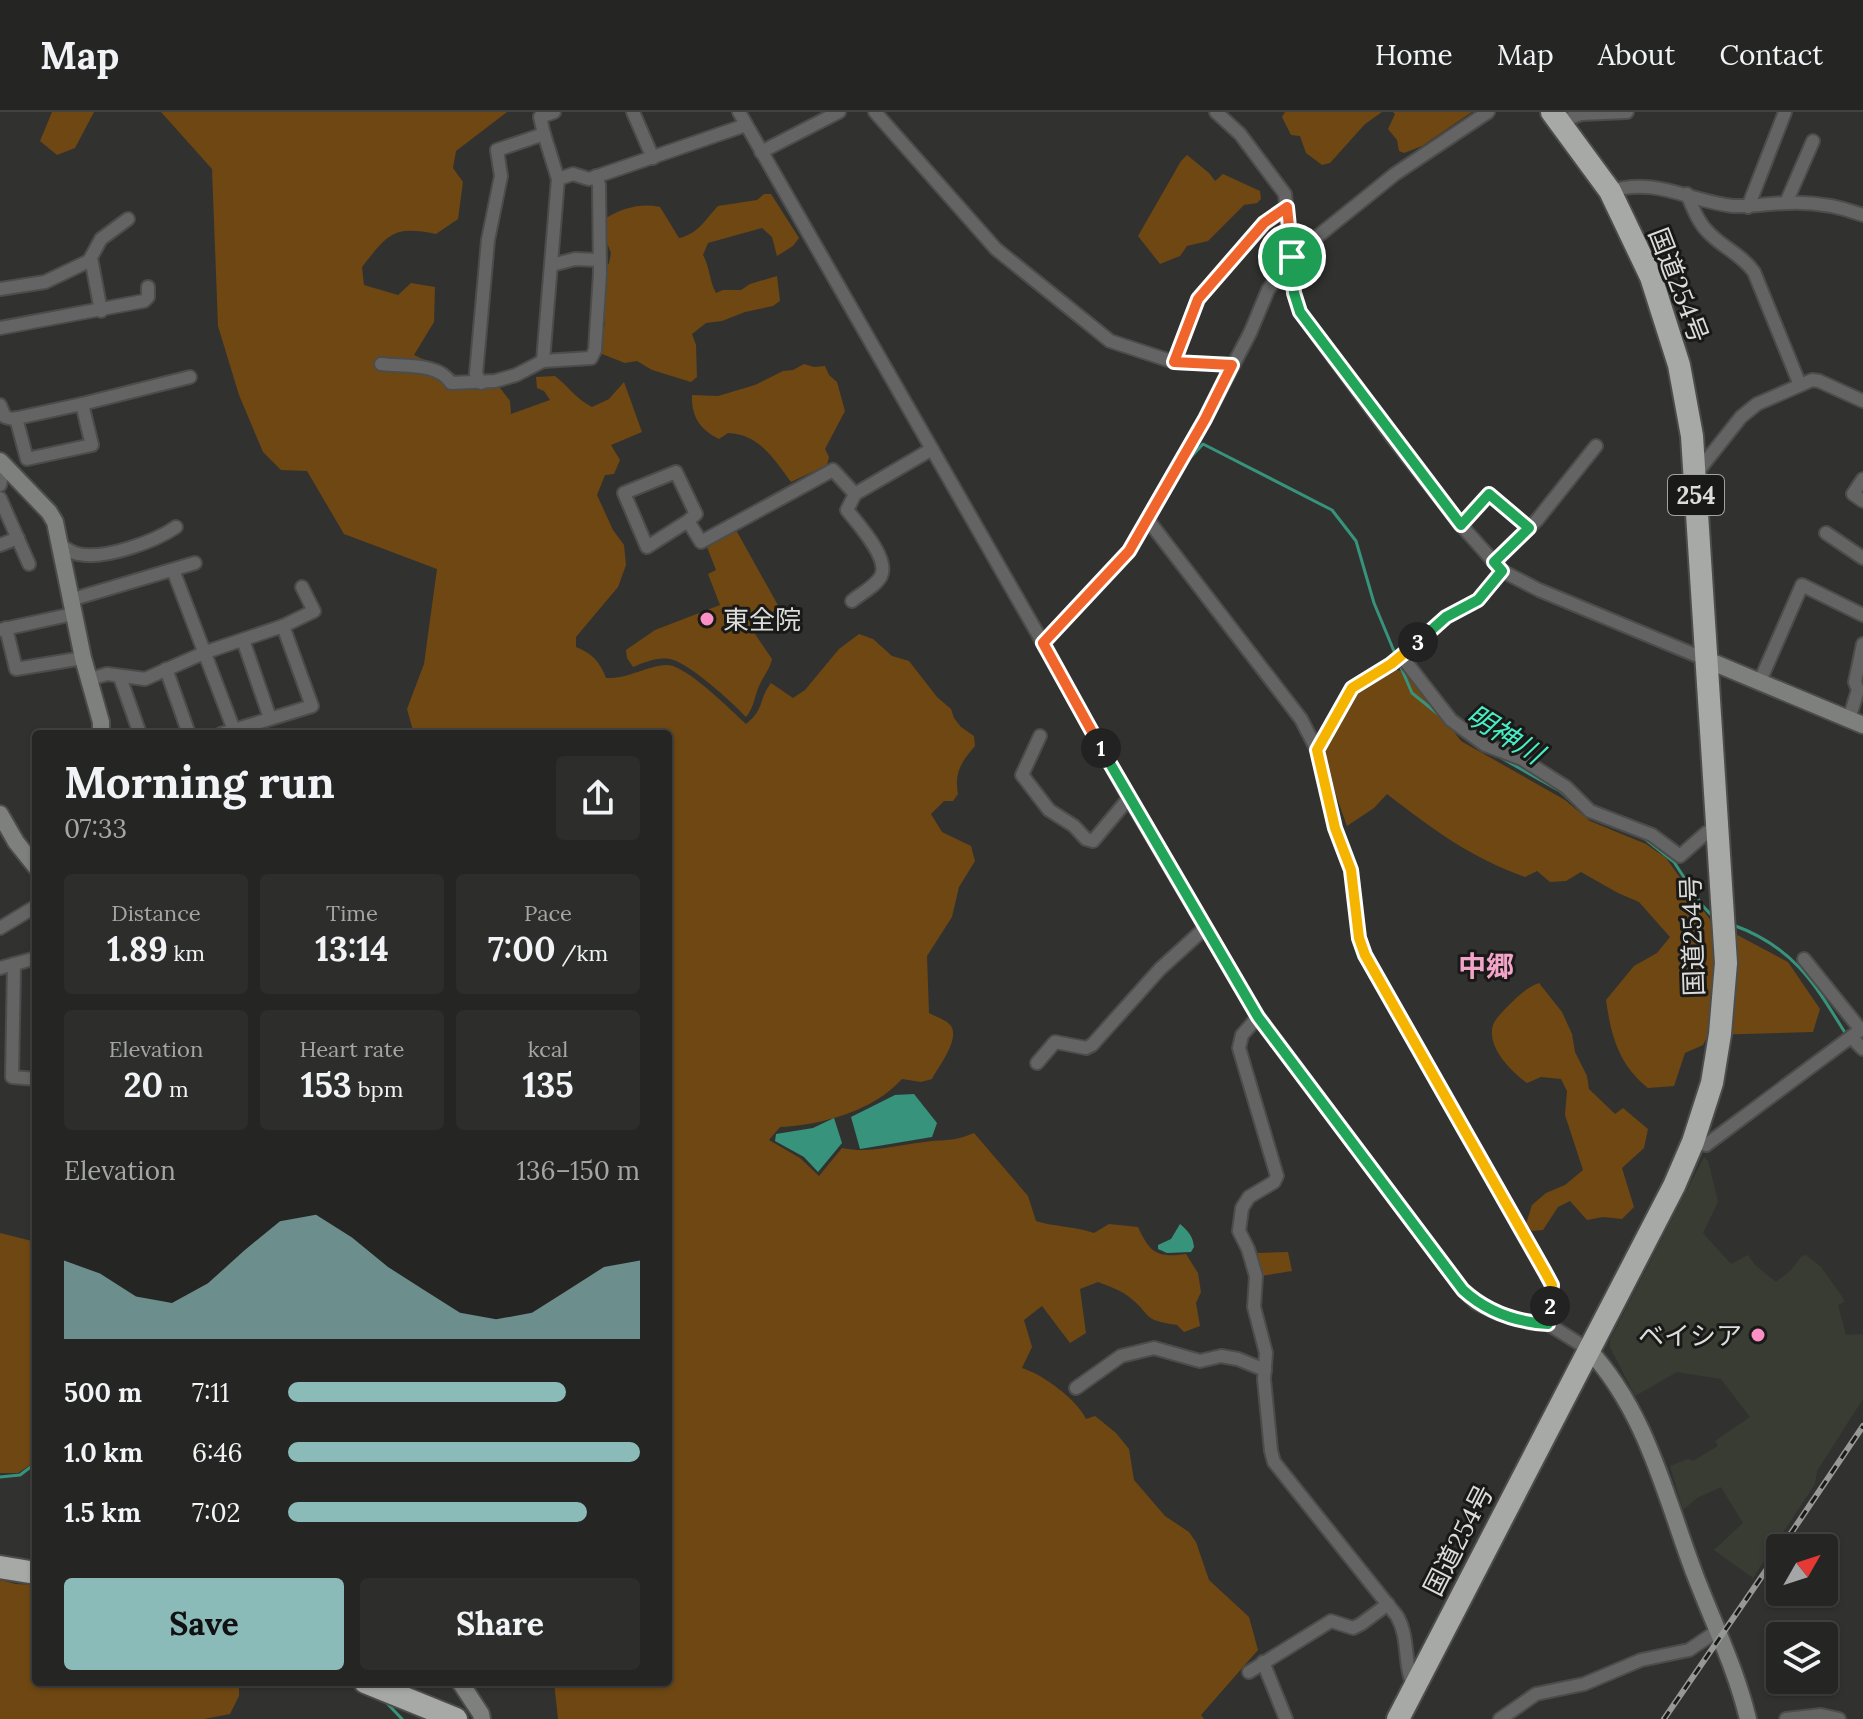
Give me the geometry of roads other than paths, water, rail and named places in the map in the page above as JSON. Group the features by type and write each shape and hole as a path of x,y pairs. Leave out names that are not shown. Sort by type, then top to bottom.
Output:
{"highway":[{"name":"国道254号","path":"1398,1719 1666,1201 1693,1142 1717,1058 1724,992 1723,923 1695,475 1687,403 1668,324 1651,277 1610,191 1556,117"},
{"path":"0,1567 32,1572"},
{"path":"376,1686 456,1719"}],"street":[{"path":"543,361 558,179 540,117 554,112"},
{"path":"633,112 653,158"},
{"path":"739,112 1129,798 1258,1017 1463,1290 1476,1303 1497,1313 1531,1323 1548,1324 1588,1349 1610,1372 1655,1459 1748,1719"},
{"path":"761,152 839,112"},
{"path":"875,112 996,249 1110,341 1174,362 1232,365"},
{"path":"1216,112 1240,134 1285,194 1294,293 1300,312 1461,525 1498,567 1539,590 1856,722 1858,690 1855,682 1863,644"},
{"path":"1043,643 1129,551 1205,419 1268,290 1292,257 1395,174 1488,112"},
{"path":"1556,117 1627,112"},
{"path":"1748,207 1785,112"},
{"path":"558,179 573,174 589,179 746,125"},
{"path":"481,383 476,374 488,240 501,176 497,150 544,134"},
{"path":"1786,203 1813,141"},
{"path":"381,364 422,367 446,376 451,383 481,383 516,375 543,361 591,358 595,350 600,274 599,185 596,176"},
{"path":"1610,191 1646,186 1727,205 1748,207 1809,202 1838,206 1863,215"},
{"path":"1687,194 1698,220 1709,234 1745,260 1754,272 1800,385"},
{"path":"1174,362 1198,299 1264,223 1287,207"},
{"path":"0,289 45,282 91,258 101,239 128,219"},
{"path":"91,258 101,311"},
{"path":"552,265 575,259 598,260"},
{"path":"0,328 144,301 148,297 148,287"},
{"path":"0,405 5,417 16,418 190,377"},
{"path":"1695,475 1741,417 1757,404 1800,385 1812,380 1819,381 1863,401"},
{"path":"16,418 27,459 92,445 82,404"},
{"path":"1317,750 1352,688 1397,660 1446,617 1478,600 1498,567 1596,446"},
{"path":"852,601 880,578 883,568 870,541 847,510 855,494 932,449"},
{"path":"0,485 2,463"},
{"path":"2,463 55,522 101,730"},
{"path":"688,521 701,542 833,470 855,494"},
{"path":"676,472 696,514 688,521 647,547 624,493 676,472"},
{"path":"1863,479 1853,494 1863,501"},
{"path":"1461,525 1489,494 1529,528"},
{"path":"0,498 4,516 29,564"},
{"path":"1148,520 1301,719 1317,750 1335,828 1351,870 1359,938 1365,955 1552,1285 1548,1324"},
{"path":"62,546 74,554 90,556 147,542 176,527"},
{"path":"1826,533 1863,558"},
{"path":"0,545 18,538"},
{"path":"83,658 16,669 3,629 195,563"},
{"path":"173,570 206,652 227,730"},
{"path":"1760,681 1802,585 1863,615"},
{"path":"90,679 107,674 145,679 206,652 283,626 314,611 302,587"},
{"path":"234,730 312,706 283,626"},
{"path":"243,640 270,718"},
{"path":"1397,660 1451,720 1485,745 1522,759 1555,780 1590,811 1652,835 1680,856 1715,828"},
{"path":"166,669 188,730"},
{"path":"120,677 139,730"},
{"path":"1040,736 1022,775 1049,810 1074,826 1086,839 1093,841 1129,798"},
{"path":"0,814 32,862"},
{"path":"0,928 32,909"},
{"path":"1037,1063 1055,1042 1086,1048 1092,1045 1160,969 1205,928"},
{"path":"0,968 32,959"},
{"path":"1804,959 1858,1032 1863,1049"},
{"path":"14,964 12,1077 32,1079"},
{"path":"1258,1017 1242,1035 1239,1048 1277,1176 1274,1182 1249,1197 1242,1208 1239,1231 1256,1276 1254,1307 1266,1353 1266,1411 1274,1462 1388,1604 1405,1630 1407,1668 1414,1688"},
{"path":"1693,1142 1706,1145 1858,1032"},
{"path":"1076,1388 1121,1356 1154,1348 1200,1361 1221,1356 1238,1359 1265,1370"},
{"path":"1249,1672 1320,1626 1336,1621 1353,1628 1388,1604"},
{"path":"1500,1719 1536,1694 1584,1684 1641,1660 1689,1650 1717,1631"},
{"path":"1263,1662 1286,1719"},
{"path":"463,1686 482,1719"},
{"path":"1786,1719 1821,1715 1839,1719"}],"waterway":[{"name":"明神川","path":"1191,457 1203,444 1332,510 1356,541 1374,603 1396,656"},
{"name":"明神川","path":"1399,663 1412,693 1443,718"},
{"name":"明神川","path":"1498,756 1560,791 1573,803"},
{"name":"明神川","path":"1644,838 1674,862 1714,918"},
{"name":"明神川","path":"1733,925 1772,944 1801,969 1847,1036"},
{"path":"0,1477 20,1475 32,1466"},
{"path":"384,1700 402,1719"}],"railway":[{"path":"1790,1534 1863,1426"},
{"path":"1664,1719 1766,1570"}],"place":[{"name":"東全院","path":"707,619"},
{"name":"ベイシア","path":"1758,1335"}],"district":[{"name":"中郷","path":"1486,966"}]}
